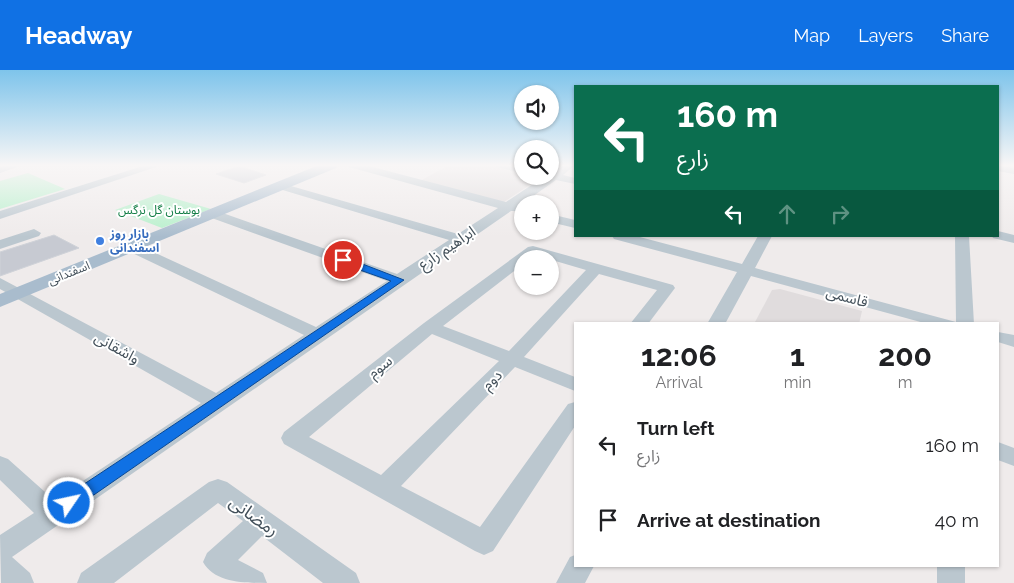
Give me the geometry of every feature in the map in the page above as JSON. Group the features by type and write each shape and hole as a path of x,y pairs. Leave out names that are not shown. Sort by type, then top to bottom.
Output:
{"main road":[{"name":"اسفندانی","path":"0,301 273,189"}],"street":[{"path":"0,215 82,189"},
{"path":"290,189 461,239"},
{"path":"443,189 514,208"},
{"name":"ابراهیم زارع","path":"0,550 399,280 461,239 514,209"},
{"path":"213,214 399,280"},
{"path":"559,220 574,224"},
{"path":"0,245 34,233"},
{"path":"999,235 1014,239"},
{"name":"قاسمی","path":"624,237 941,322"},
{"path":"717,322 764,237"},
{"path":"962,237 965,322"},
{"path":"131,247 318,335"},
{"name":"سوم","path":"574,410 484,543 292,438 430,327 533,250 667,288 641,322"},
{"name":"دوم","path":"383,488 512,359 596,268"},
{"name":"واشقانی","path":"0,283 217,403"},
{"path":"430,327 574,384"},
{"path":"999,451 1014,457"},
{"path":"0,465 52,514"},
{"name":"رمضانی","path":"91,583 218,489 346,583"},
{"path":"253,583 217,562 261,521"},
{"path":"0,563 20,583"},
{"path":"570,583 579,567"},
{"path":"951,567 951,583"}],"shaded area":[{"path":"452,189 524,189 504,202"},
{"path":"780,289 862,311 859,322 755,322 772,290"}],"green space":[{"path":"0,189 65,189 0,209"},
{"name":"بوستان گل نرگس","path":"159,194 211,209 162,228 115,210"}],"building":[{"path":"54,235 79,248 0,276 0,252"}],"place":[{"name":"بازار روز اسفندانی","path":"100,241"}],"route":[{"path":"69,503 399,280 343,260"}]}
